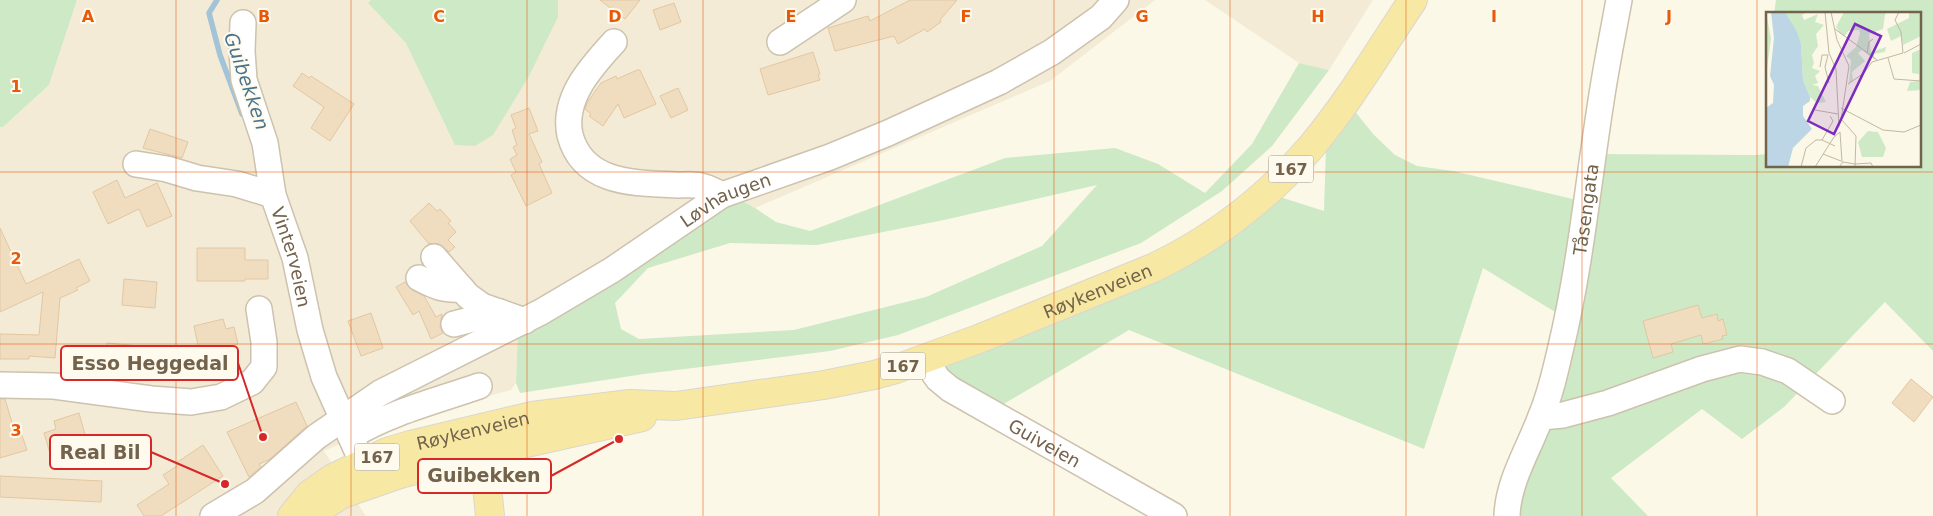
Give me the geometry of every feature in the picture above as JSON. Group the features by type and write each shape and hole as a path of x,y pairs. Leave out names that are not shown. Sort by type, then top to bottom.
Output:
{"main road":[{"name":"Røykenveien","path":"308,516 342,494 367,474 387,452 410,445 480,441 532,416 630,404 676,406 824,385 874,375 981,338 1153,268 1178,256 1228,225 1273,187 1312,145 1346,99 1413,0"},
{"path":"480,441 490,516"},
{"name":"Røykenveien","path":"292,516 299,506 321,486 367,474"}],"street":[{"path":"780,42 844,0"},
{"name":"Løvhaugen","path":"347,427 380,393 525,321 612,270 722,195 839,153 888,133 999,82 1052,52 1101,17 1116,0"},
{"name":"Tåsengata","path":"1507,516 1507,507 1516,474 1541,417 1552,386 1570,309 1582,244 1601,99 1619,0"},
{"name":"Vinterveien","path":"243,23 244,80 265,143 273,196 295,258 310,330 324,377 367,474"},
{"path":"614,42 589,69 573,99 568,125 574,149 592,169 605,176 639,183 702,186 722,195"},
{"path":"136,164 167,169 197,178 237,184 273,196"},
{"path":"434,257 468,296 482,306 525,321"},
{"path":"420,278 445,290 462,289"},
{"path":"0,385 54,386 191,402 221,397 252,382 264,367 264,342 259,309"},
{"path":"454,324 500,312"},
{"name":"Guiveien","path":"924,359 938,379 950,388 1174,516"},
{"path":"1541,417 1564,415 1608,403 1702,369 1740,359 1762,362 1788,371 1832,401"},
{"path":"212,516 256,491 316,437 347,427 370,425 479,386"}],"shaded area":[{"path":"77,0 1155,0 1050,81 755,208 737,198 518,327 516,383 511,390 387,423 324,451 366,516 0,516 0,127 3,127 49,85"},
{"path":"1205,0 1373,0 1329,70 1299,63"}],"green space":[{"path":"0,0 77,0 49,85 3,127 0,127"},
{"path":"371,0 558,0 558,17 529,76 493,135 475,146 455,145 406,43 368,3"},
{"path":"1776,0 1933,0 1933,351 1885,302 1784,407 1742,439 1702,409 1611,478 1648,516 1511,516 1554,369 1589,154 1766,154 1766,168 1920,168 1920,12 1774,12"},
{"path":"1299,63 1329,70 1272,146 1222,191 1141,243 898,335 830,351 644,374 520,393 516,383 518,327 737,198 776,222 810,231 1005,158 1115,148 1158,164 1205,193 1252,144","holes":["1097,185 1042,246 926,297 794,330 639,339 621,329 615,303 648,268 730,243 817,245 944,220"]},
{"path":"1353,109 1374,135 1395,155 1417,166 1453,171 1577,200 1560,315 1483,268 1424,449 1129,330 997,408 938,368 1280,197 1324,211 1326,146"}],"building":[{"path":"600,0 640,0 625,19"},
{"path":"910,0 957,0 940,20 941,22 927,32 925,29 898,44 894,36 835,51 828,28 868,16 870,21"},
{"path":"674,3 681,22 660,30 653,10"},
{"path":"813,52 820,80 768,95 760,69"},
{"path":"640,70 656,104 624,118 618,104 603,126 589,116 591,114 585,109 587,103 601,83 616,76 617,79"},
{"path":"302,73 309,78 311,76 354,104 330,141 311,128 324,107 293,86"},
{"path":"678,88 688,110 671,118 660,96"},
{"path":"529,108 538,131 529,134 542,162 539,164 552,193 526,206 511,175 516,172 510,159 517,155 513,147 517,145 512,130 516,128 511,115"},
{"path":"150,129 188,142 182,158 143,148"},
{"path":"117,180 125,198 157,183 172,216 147,227 139,209 108,224 93,192"},
{"path":"429,203 437,211 440,209 451,221 448,223 456,232 448,240 455,247 449,252 439,244 429,244 410,221"},
{"path":"0,228 26,284 79,259 90,281 76,288 78,290 60,298 55,358 29,356 29,359 0,359 0,334 39,335 43,292 0,312"},
{"path":"197,248 245,248 245,260 268,260 268,279 197,281"},
{"path":"124,279 157,282 155,308 122,305"},
{"path":"405,282 412,290 424,296 436,317 442,314 440,327 443,333 431,339 419,311 413,315 396,287"},
{"path":"1698,305 1702,318 1717,314 1718,321 1723,319 1727,335 1722,336 1723,339 1703,344 1701,335 1671,344 1673,352 1653,358 1643,321"},
{"path":"371,313 383,348 361,356 348,321"},
{"path":"223,319 226,329 234,327 238,344 214,351 213,347 199,350 194,326"},
{"path":"107,343 151,347 149,372 104,368"},
{"path":"1911,379 1933,397 1914,422 1892,403"},
{"path":"0,399 5,399 13,426 18,424 27,450 0,458"},
{"path":"296,402 307,426 270,459 259,464 261,467 249,477 227,432"},
{"path":"79,413 91,456 54,467 44,433 56,429 54,421"},
{"path":"203,445 223,476 161,516 144,516 137,505 169,484 163,475 177,466 176,463"},
{"path":"0,476 102,481 101,502 0,497"}],"waterway":[{"name":"Guibekken","path":"217,0 209,13 220,55 242,114"}],"place":[{"name":"Esso Heggedal","path":"263,437"},
{"name":"Guibekken","path":"619,439"},
{"name":"Real Bil","path":"225,484"}]}
